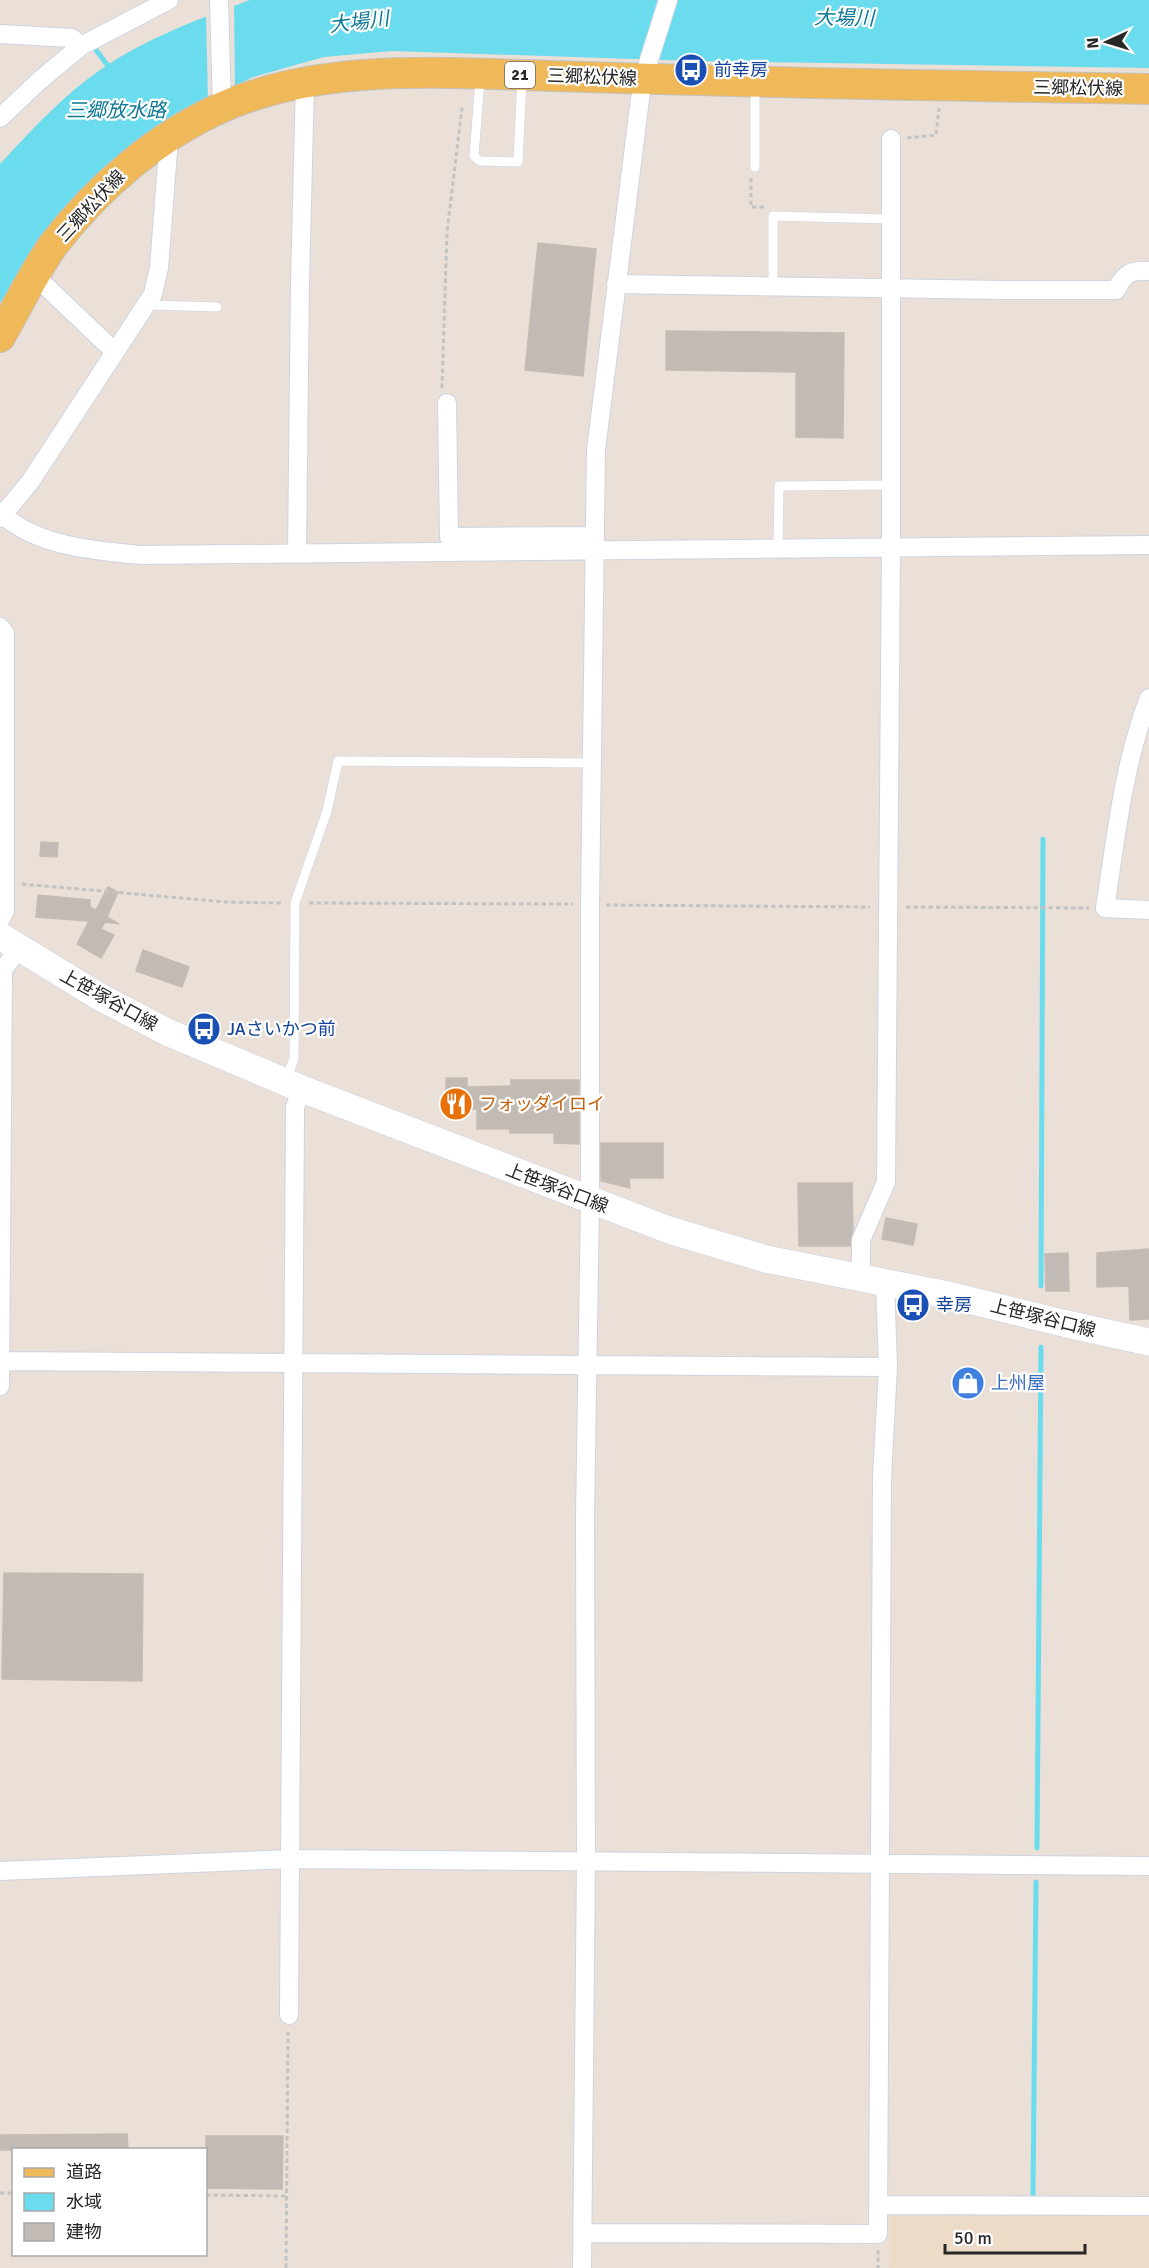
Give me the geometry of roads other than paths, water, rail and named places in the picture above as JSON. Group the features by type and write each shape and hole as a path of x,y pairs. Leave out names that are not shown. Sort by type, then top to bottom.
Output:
{"main road":[{"name":"三郷松伏線","path":"0,337 34,275 54,245 102,189 129,166 222,102 305,82 370,74 523,75 646,70 755,82 1149,89"},
{"name":"上笹塚谷口線","path":"9,942 100,997 167,1032 293,1085 669,1230 766,1259 948,1295 1149,1342"}],"street":[{"path":"0,118 81,46 169,0"},
{"path":"219,0 222,102"},
{"path":"582,2268 586,1862 585,1519 590,1201 593,544 596,450 616,284 646,70 668,0"},
{"path":"0,34 72,38 81,46"},
{"path":"297,554 305,82"},
{"path":"169,138 159,268 153,294 30,482 1,515 28,532 99,552 141,555 297,554 481,544 593,544 778,549 1149,545"},
{"path":"583,2233 878,2234 882,1478 888,1368 873,1281 861,1240 886,1182 891,548 891,139"},
{"path":"616,284 1116,290 1123,278 1134,270 1149,270"},
{"path":"34,275 115,352"},
{"path":"447,403 448,537 481,544"},
{"path":"0,627 5,633 5,911 0,920"},
{"path":"1149,698 1139,723 1130,758 1105,908 1149,910"},
{"path":"0,1386 3,970 9,942"},
{"path":"289,2015 294,1362 295,1107 293,1085"},
{"path":"0,1361 888,1368"},
{"path":"0,1871 291,1859 1149,1866"},
{"path":"879,2205 1149,2206"}],"lane":[{"path":"473,73 474,156 480,161 518,162 523,75"},
{"path":"755,82 755,167"},
{"path":"773,286 773,216 890,219"},
{"path":"148,303 217,307"},
{"path":"778,549 778,486 890,485"},
{"path":"293,1085 295,903 327,812 338,762 591,763"}],"water":[{"name":"三郷放水路","path":"250,0 1149,0 1149,68 693,61 392,51 324,57 253,77 169,120 84,187 36,247 0,303 0,164 60,102 100,70 154,39"}],"waterway":[{"path":"96,50 111,70"},
{"path":"1041,1286 1043,839"},
{"path":"1037,1848 1041,1347"},
{"path":"1033,2194 1036,1882"}],"place":[{"name":"前幸房","path":"691,70"},
{"name":"JAさいかつ前","path":"204,1029"},
{"name":"フォッダイロイ","path":"456,1104"},
{"name":"幸房","path":"913,1305"},
{"name":"上州屋","path":"968,1383"}],"water label":[{"name":"大場川","path":"844,18"},
{"name":"大場川","path":"359,22"}]}
